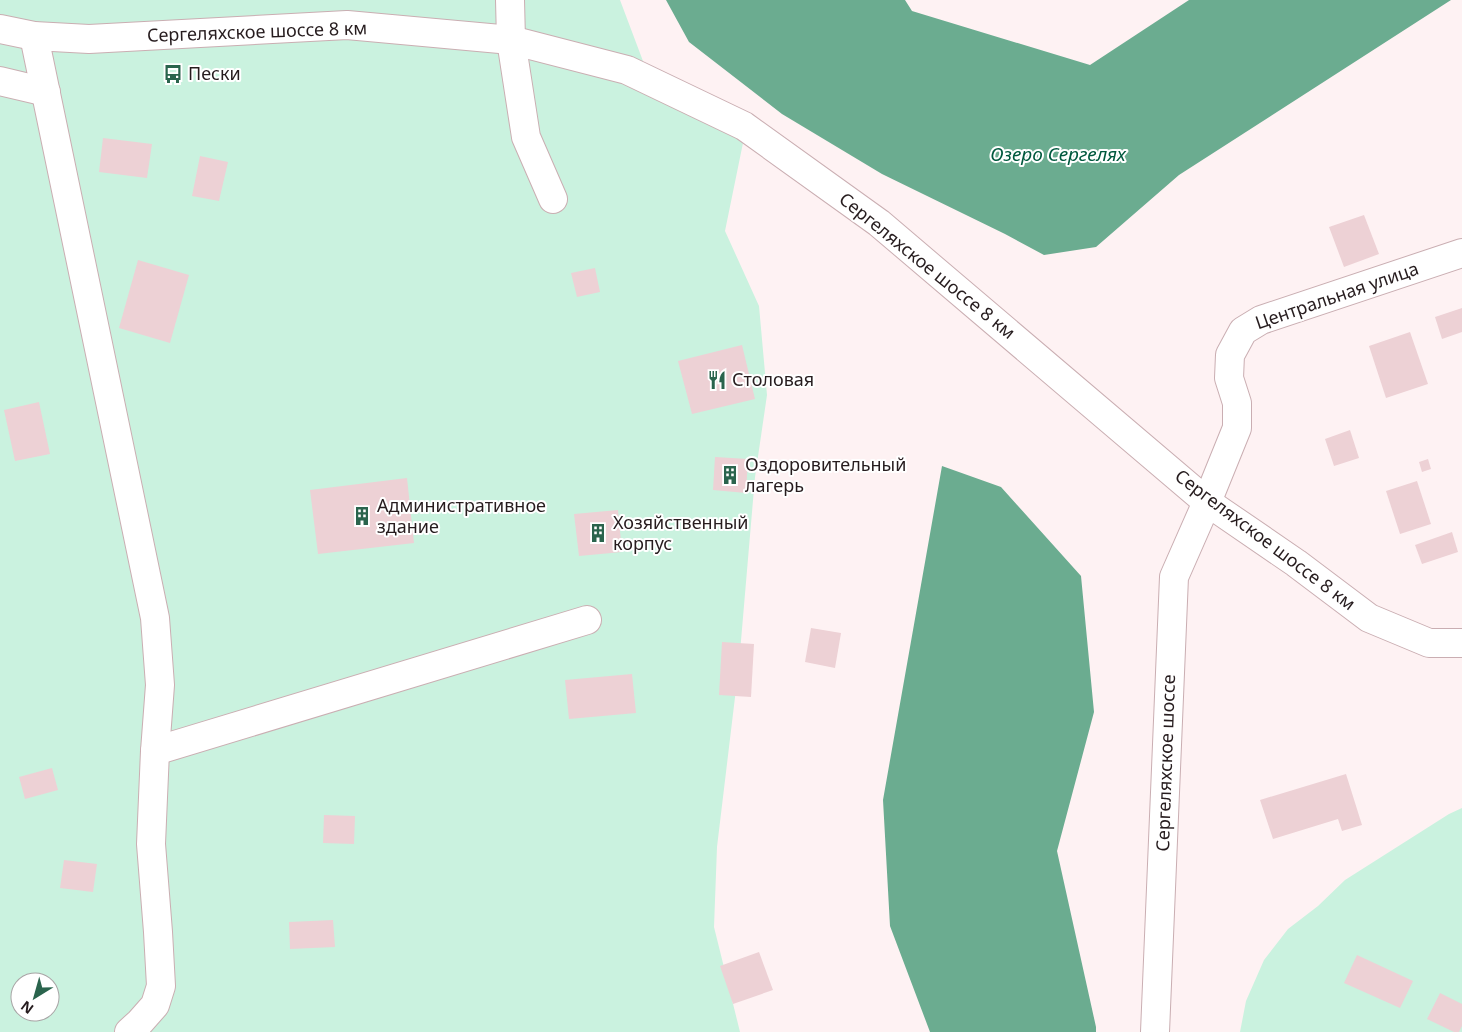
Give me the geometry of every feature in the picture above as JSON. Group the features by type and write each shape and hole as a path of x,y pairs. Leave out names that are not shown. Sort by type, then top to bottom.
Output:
{"street":[{"path":"510,0 511,40 526,137 553,199"},
{"name":"Сергеляхское шоссе 8 км","path":"0,29 34,36 89,39 347,25 511,40 627,70 744,126 879,223 1207,502 1296,563 1369,618 1429,643 1462,643"},
{"path":"34,36 155,618 160,685 155,751 152,844 161,986 155,1005 129,1032"},
{"path":"0,81 46,92"},
{"name":"Центральная улица","path":"1207,502 1237,428 1237,403 1229,378 1230,355 1243,331 1261,320 1462,253"},
{"name":"Сергеляхское шоссе","path":"1155,1032 1174,577 1207,502"},
{"path":"155,751 587,620"}],"shaded area":[{"path":"0,0 620,0 652,85 744,138 725,231 759,306 767,395 755,477 739,664 717,847 714,927 740,1032 0,1032"},
{"path":"1462,808 1462,1032 1240,1032 1246,1001 1264,960 1288,929 1318,906 1345,880 1449,814"}],"water":[{"name":"Озеро Сергелях","path":"666,0 905,0 912,11 1090,65 1189,0 1451,0 1179,175 1096,247 1044,255 882,174 782,114 689,42"},
{"path":"942,466 1001,487 1081,576 1094,712 1057,851 1096,1032 930,1032 890,926 883,800"}],"building":[{"path":"103,138 152,144 147,178 99,172"},
{"path":"200,156 228,162 219,201 192,196"},
{"path":"1364,215 1379,254 1344,267 1329,227"},
{"path":"138,260 189,275 170,343 119,328"},
{"path":"595,268 600,292 577,297 571,273"},
{"path":"1462,308 1462,332 1442,339 1435,317"},
{"path":"1410,332 1428,384 1386,398 1369,346"},
{"name":"Столовая","path":"742,345 755,399 692,414 678,361"},
{"path":"39,402 50,454 15,461 4,410"},
{"path":"1350,430 1359,458 1334,466 1325,439"},
{"name":"Оздоровительный лагерь","path":"715,457 748,459 746,493 713,490"},
{"path":"1428,459 1431,469 1422,472 1419,462"},
{"name":"Административное здание","path":"407,478 414,543 318,554 310,490"},
{"path":"1417,481 1431,524 1400,534 1386,491"},
{"name":"Хозяйственный корпус","path":"618,510 622,552 579,556 574,514"},
{"path":"1452,532 1458,552 1422,564 1415,545"},
{"path":"811,628 841,633 835,668 805,662"},
{"path":"722,642 754,644 751,697 719,695"},
{"path":"632,674 636,713 569,719 565,680"},
{"path":"52,768 58,790 25,799 19,777"},
{"path":"1346,774 1362,825 1342,831 1338,819 1273,839 1260,800"},
{"path":"324,815 355,816 354,844 323,843"},
{"path":"64,860 97,864 93,892 60,888"},
{"path":"333,920 335,947 290,949 289,922"},
{"path":"759,952 773,990 733,1004 720,966"},
{"path":"1357,955 1413,981 1400,1008 1344,983"},
{"path":"1440,993 1462,1004 1462,1026 1459,1032 1454,1032 1427,1019"}],"place":[{"name":"Пески","path":"173,74"},
{"name":"Столовая","path":"717,380"},
{"name":"Оздоровительный лагерь","path":"730,475"},
{"name":"Административное здание","path":"362,516"},
{"name":"Хозяйственный корпус","path":"598,533"}]}
